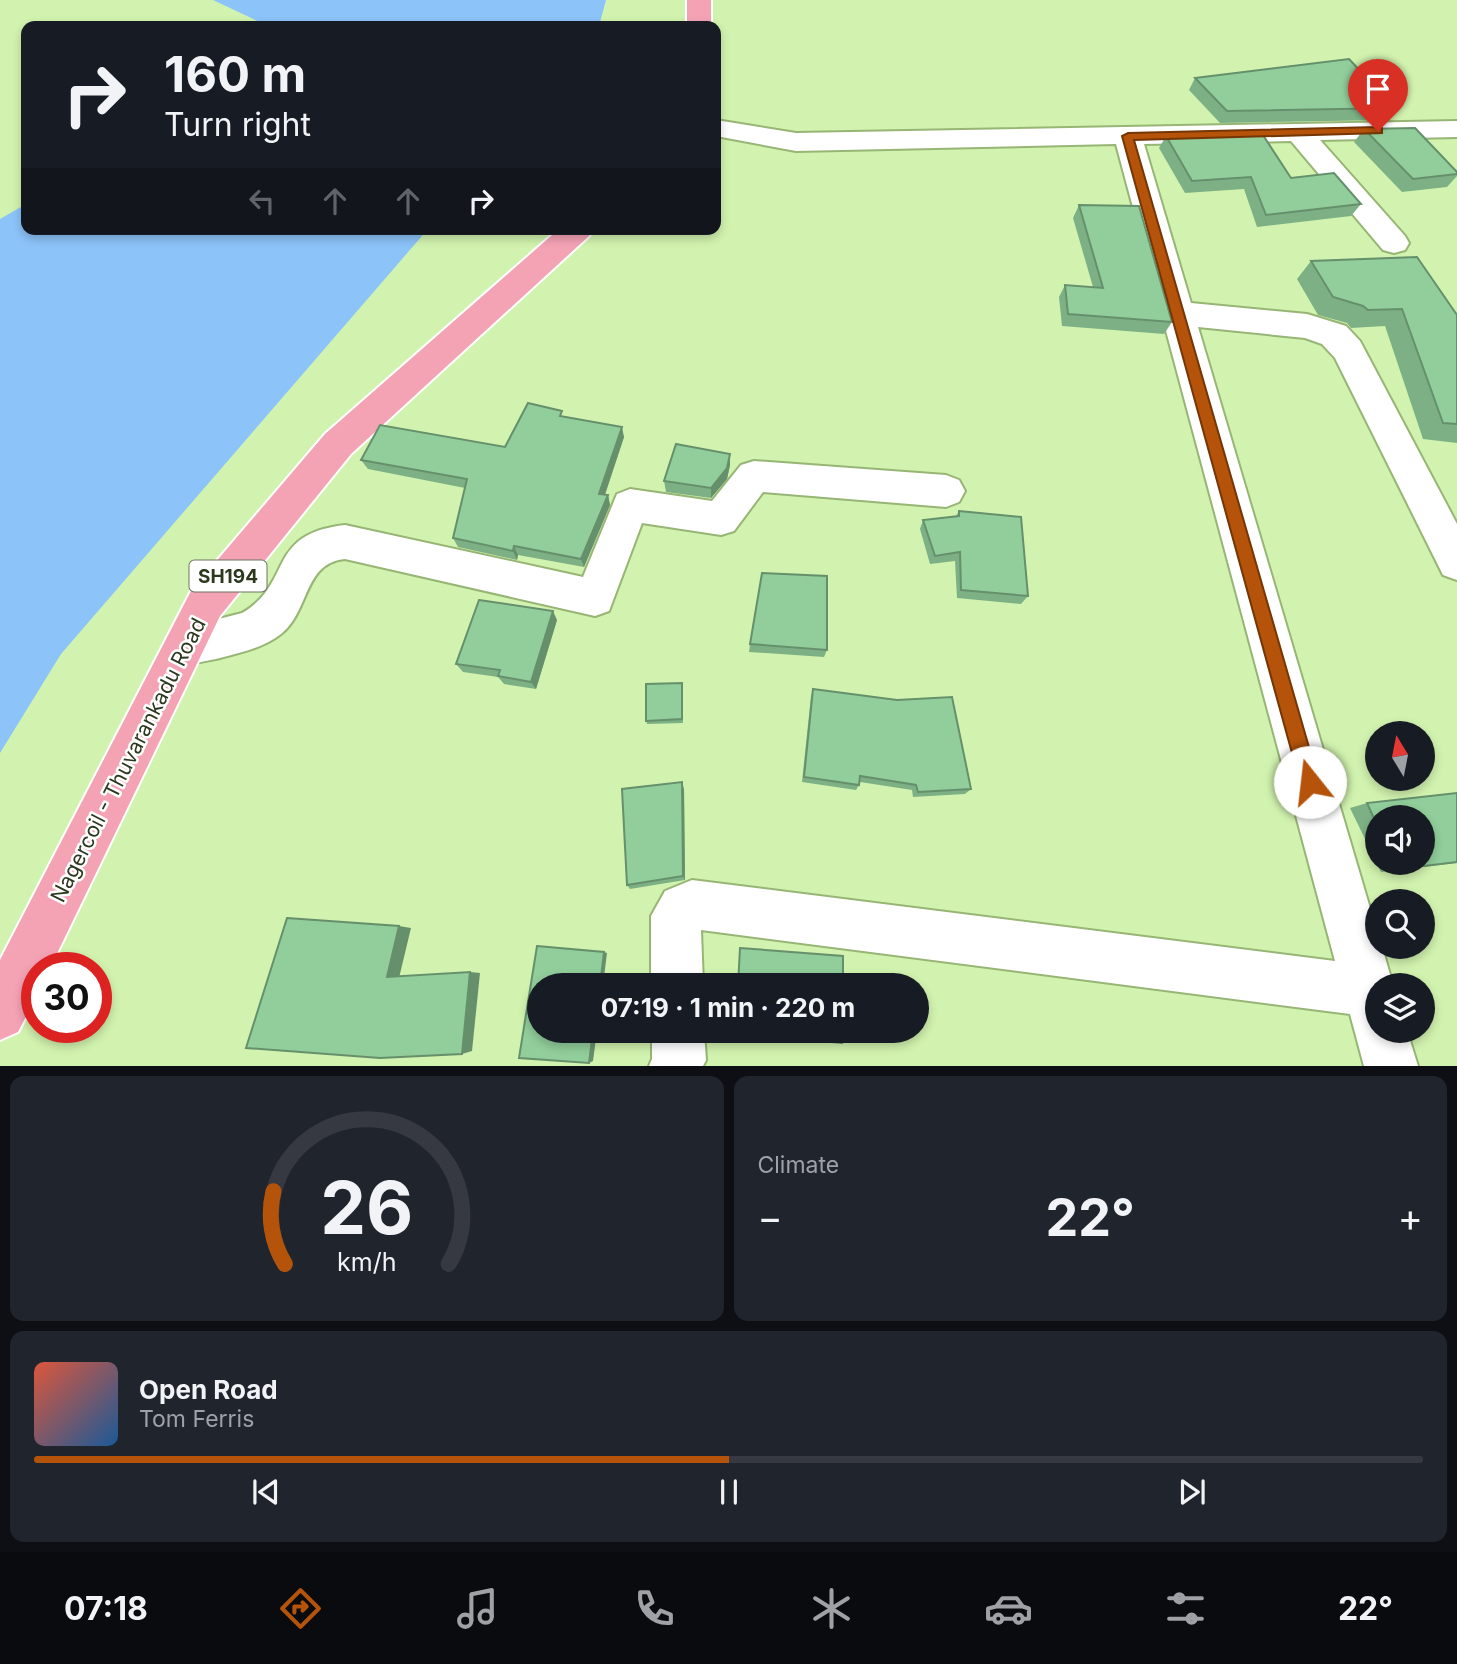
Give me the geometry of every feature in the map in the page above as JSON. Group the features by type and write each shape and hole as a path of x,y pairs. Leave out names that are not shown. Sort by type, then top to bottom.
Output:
{"main road":[{"path":"699,0 699,21"},
{"name":"Nagercoil - Thuvarankadu Road","path":"0,1014 187,645 205,604 338,444 571,235"}],"street":[{"path":"721,129 796,142 1457,129"},
{"path":"1299,133 1394,243"},
{"path":"1128,136 1365,975"},
{"path":"1178,313 1307,326 1334,335 1348,350 1457,563"},
{"path":"187,645 250,629 274,614 304,558 325,542 345,542 595,597 630,505 721,519 754,476 946,491"},
{"path":"677,973 676,916 682,908 692,904 1365,1012"},
{"path":"676,1066 679,1060 678,1043"},
{"path":"1384,1043 1391,1066"}],"water":[{"path":"213,0 606,0 600,21 257,21"},
{"path":"21,207 21,235 423,235 61,654 0,753 0,219"}],"building":[{"path":"1349,59 1395,108 1227,111 1195,78"},
{"path":"1415,128 1457,174 1413,179 1364,129"},
{"path":"1261,132 1291,178 1334,173 1361,204 1266,215 1251,177 1192,181 1166,136"},
{"path":"1079,205 1139,206 1172,322 1068,314 1065,285 1103,288"},
{"path":"1417,257 1457,315 1457,424 1443,423 1402,309 1368,310 1333,297 1311,261"},
{"path":"528,403 562,411 560,416 622,427 599,494 608,495 581,559 514,546 513,551 453,538 467,479 361,460 380,425 505,447"},
{"path":"676,444 730,454 727,468 711,488 664,481"},
{"path":"959,511 1021,517 1028,596 961,590 960,552 935,556 923,520 959,516"},
{"path":"762,573 827,576 827,650 750,644"},
{"path":"479,600 553,611 531,682 498,676 500,670 456,664"},
{"path":"682,683 682,719 646,721 646,684"},
{"path":"813,689 897,700 952,697 971,789 918,792 916,785 860,776 859,785 804,777"},
{"path":"682,782 683,876 627,885 622,789"},
{"path":"1457,793 1457,862 1435,865 1435,805 1367,803"},
{"path":"287,918 399,926 387,977 470,972 462,1054 380,1058 246,1048"},
{"path":"537,946 604,952 601,973 533,973"},
{"path":"740,948 843,956 843,973 739,973"},
{"path":"527,1008 527,1043 592,1043 589,1063 519,1058"}],"route":[{"path":"1310,782 1128,136 1378,131"}]}
